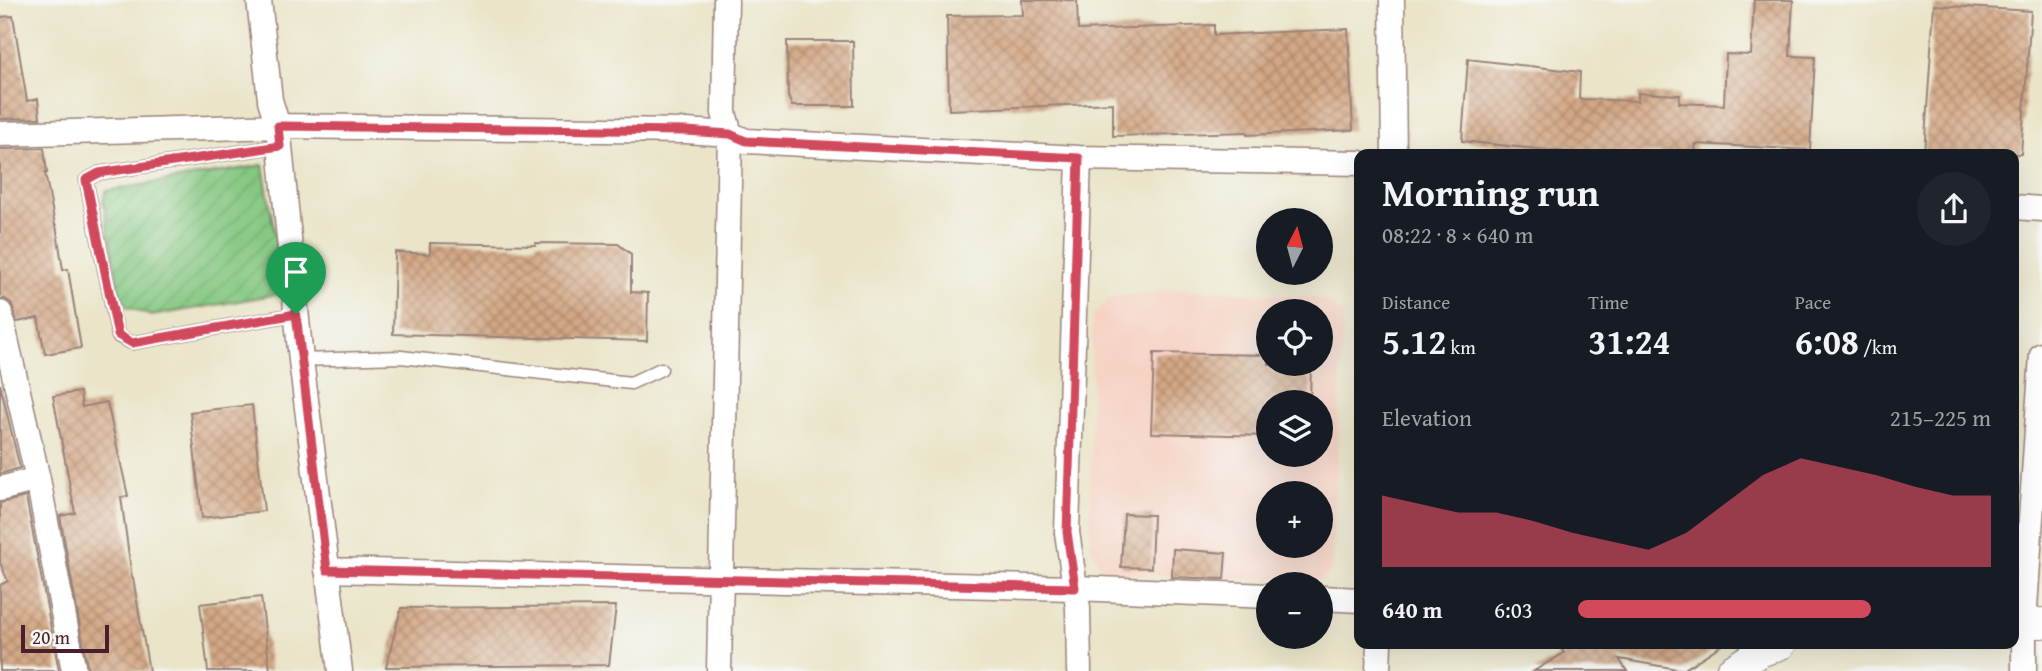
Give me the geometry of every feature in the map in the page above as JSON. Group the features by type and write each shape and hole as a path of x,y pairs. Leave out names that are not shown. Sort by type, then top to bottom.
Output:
{"street":[{"path":"258,0 270,100 279,136 301,360 340,671"},
{"path":"719,671 730,134 724,113 726,0"},
{"path":"1392,0 1394,149"},
{"path":"0,134 279,136 686,131 730,134 746,141 1079,158 1354,163"},
{"path":"1079,158 1067,532 1078,608 1079,671"},
{"path":"2019,207 2042,209"},
{"path":"0,313 38,479 74,671"},
{"path":"2024,671 2042,355"},
{"path":"0,489 38,479"},
{"path":"327,570 1075,588 1256,595"},
{"path":"1333,599 1354,600"},
{"path":"1378,671 1379,649"},
{"path":"1731,671 1767,649"}],"lane":[{"path":"279,136 99,173 86,180 118,335 132,343 296,314"},
{"path":"301,360 401,357 631,383 661,369"}],"shaded area":[{"path":"1183,289 1318,299 1256,299 1256,376 1333,376 1333,306 1343,315 1333,542 1333,481 1256,481 1256,558 1332,558 1329,572 1256,572 1256,579 1108,573 1098,563 1090,545 1092,317 1111,297"}],"green space":[{"path":"263,165 285,293 151,316 128,307 120,297 103,200 106,191"}],"building":[{"path":"1022,0 1077,0 1078,30 1214,25 1214,35 1348,29 1353,130 1247,135 1247,132 1113,136 1113,103 949,110 947,16 1023,15"},
{"path":"1754,0 1793,0 1790,56 1815,57 1810,149 1696,144 1696,149 1537,149 1462,141 1468,59 1580,72 1579,99 1638,101 1638,93 1680,95 1679,103 1724,105 1726,54 1751,55"},
{"path":"1934,5 2031,11 2021,154 2019,149 1924,149"},
{"path":"13,16 27,101 38,99 40,118 0,119 0,17"},
{"path":"787,41 853,41 854,106 792,106 788,96"},
{"path":"44,148 45,173 63,270 68,269 81,348 45,354 38,318 17,322 11,303 0,299 0,149"},
{"path":"430,243 618,244 631,254 631,292 648,293 647,341 393,334 395,252 430,254"},
{"path":"1154,353 1256,355 1256,376 1311,376 1310,390 1256,390 1256,436 1151,433"},
{"path":"0,384 20,468 0,474"},
{"path":"80,392 82,407 107,402 128,496 121,497 149,671 88,671 60,516 75,513 53,396"},
{"path":"252,405 264,511 202,518 190,412"},
{"path":"26,497 59,671 0,671 0,585 8,581 0,563 0,503"},
{"path":"1124,514 1153,515 1151,568 1121,567"},
{"path":"1173,549 1226,553 1224,579 1172,577"},
{"path":"261,597 270,671 208,671 200,604"},
{"path":"616,606 609,665 386,667 401,608"},
{"path":"1561,649 1715,649 1683,670 1619,659 1627,671 1534,671 1564,653"}],"route":[{"path":"278,126 686,131 730,134 746,141 1079,158 1067,532 1075,588 327,570 296,314 132,343 118,335 86,180 99,173 280,146 278,126"}]}
